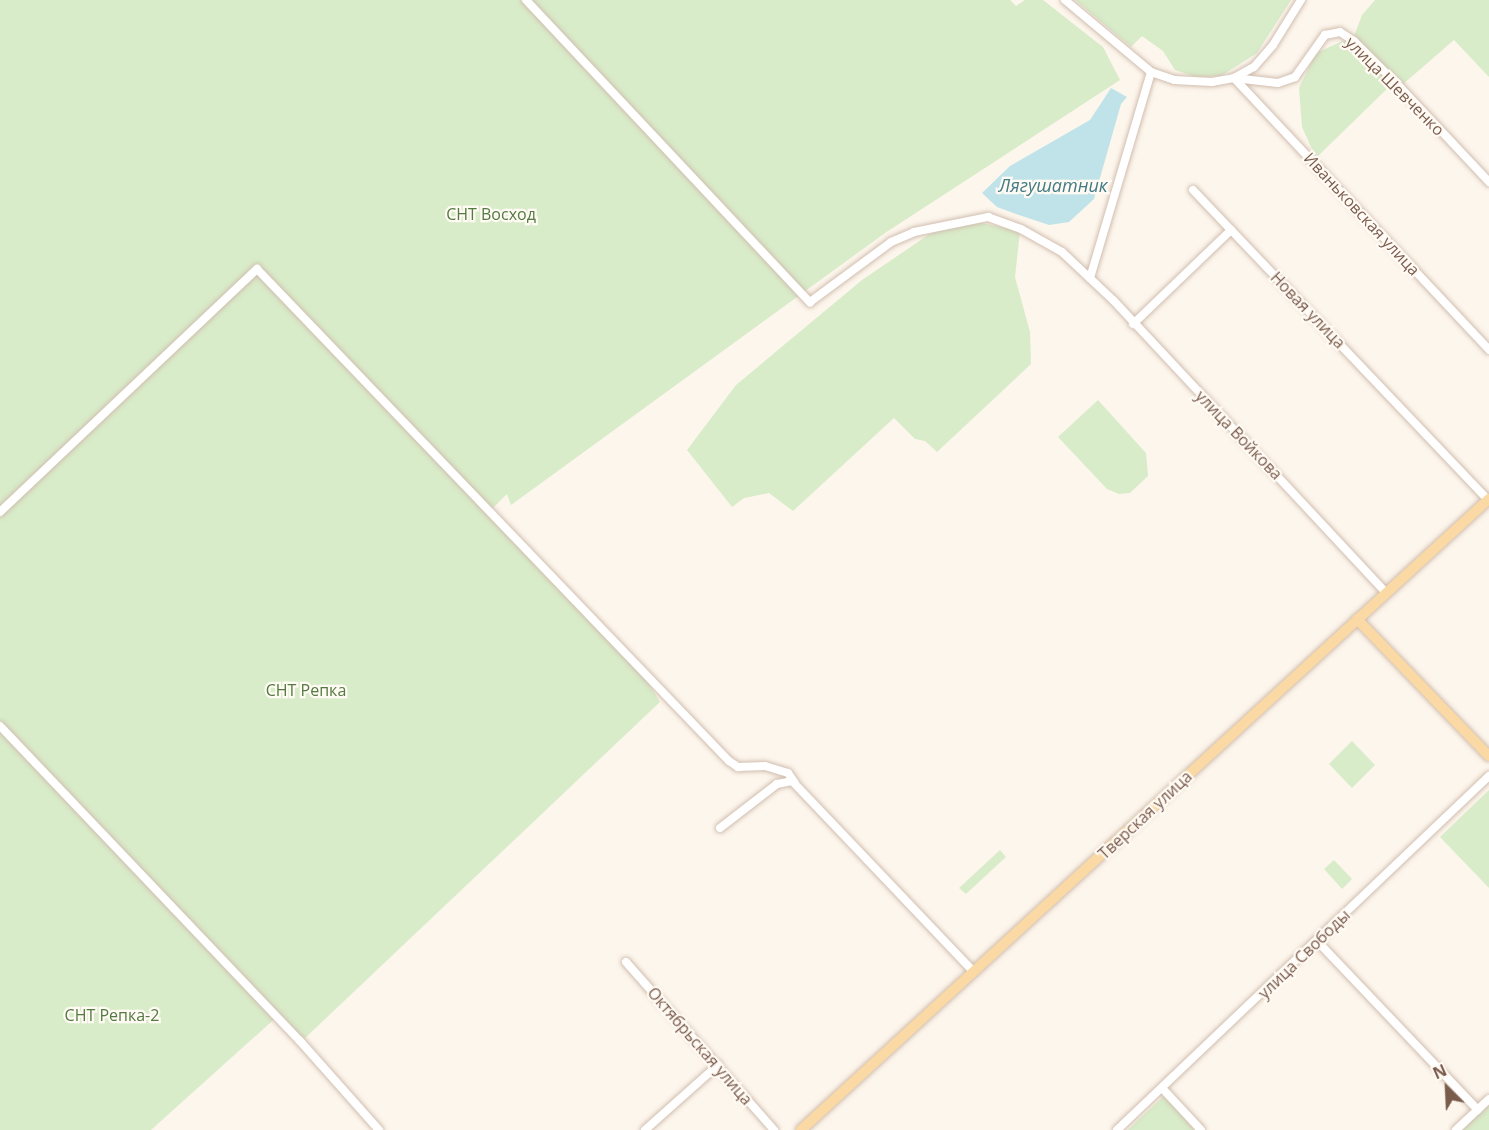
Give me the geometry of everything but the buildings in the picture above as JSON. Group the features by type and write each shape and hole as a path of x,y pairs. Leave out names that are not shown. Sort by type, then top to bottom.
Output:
{"main road":[{"name":"Тверская улица","path":"801,1130 1489,499"},
{"path":"1357,619 1489,756"}],"street":[{"name":"улица Войкова","path":"526,0 810,302 891,242 914,232 988,217 1043,239 1090,278 1386,593"},
{"path":"1065,0 1151,72 1184,80 1212,82 1234,78 1254,67 1273,45 1300,0"},
{"name":"улица Шевченко","path":"1234,78 1278,83 1295,77 1325,35 1340,32 1377,64 1489,183"},
{"path":"1090,278 1151,72"},
{"name":"Иваньковская улица","path":"1234,78 1489,350"},
{"name":"Новая улица","path":"1193,190 1489,499"},
{"path":"1133,324 1231,230"},
{"path":"0,512 257,269 729,761 738,767 765,766 788,773 974,971"},
{"path":"0,726 300,1041 379,1130"},
{"name":"улица Свободы","path":"1117,1130 1489,776"},
{"path":"720,828 777,784 795,783"},
{"path":"1317,940 1478,1110"},
{"name":"Октябрьская улица","path":"626,962 774,1130"},
{"path":"645,1130 718,1065"},
{"path":"1162,1088 1201,1130"},
{"path":"1456,1130 1489,1099"}],"green space":[{"path":"0,0 1010,0 1016,6 1025,0 1043,0 1103,47 1120,80 885,233 511,505 507,494 487,514 647,681 660,702 304,1039 280,1014 151,1130 0,1130"},
{"path":"1075,0 1291,0 1257,53 1221,76 1196,77 1175,70 1163,51 1142,36 1131,47"},
{"path":"1375,0 1489,0 1489,77 1454,40 1402,85 1392,84 1316,158 1302,127 1299,88 1316,53 1354,36 1362,15"},
{"path":"972,221 1020,231 1015,277 1030,332 1031,364 937,452 925,441 915,439 894,418 793,511 769,493 744,498 732,507 687,450 736,385 862,280 937,229"},
{"path":"1098,400 1146,453 1148,476 1130,493 1119,494 1107,489 1058,437"},
{"path":"1352,741 1375,765 1352,788 1329,764"},
{"path":"1489,790 1489,888 1440,837"},
{"path":"1000,850 1006,857 966,894 959,888"},
{"path":"1334,860 1352,879 1342,889 1324,869"},
{"path":"1164,1096 1195,1130 1128,1130 1138,1120"},
{"path":"1489,1105 1489,1130 1462,1130"}],"water":[{"name":"Лягушатник","path":"1111,88 1127,97 1121,104 1094,199 1069,222 1049,225 1019,215 997,207 982,193 1010,166 1090,120"}],"park label":[{"name":"СНТ Восход","path":"491,214"},
{"name":"СНТ Репка","path":"306,690"},
{"name":"СНТ Репка-2","path":"112,1015"}]}
